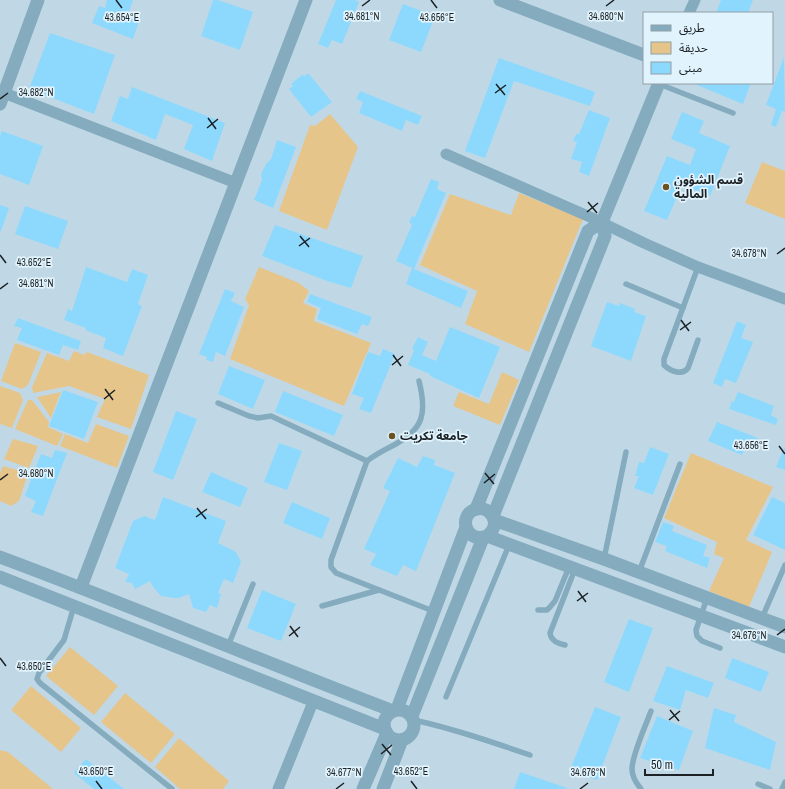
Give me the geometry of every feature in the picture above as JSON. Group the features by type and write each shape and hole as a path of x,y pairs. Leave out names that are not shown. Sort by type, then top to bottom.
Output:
{"street":[{"path":"38,0 2,98 236,183"},
{"path":"81,587 306,0"},
{"path":"500,0 643,55"},
{"path":"689,12 695,0"},
{"path":"602,222 588,231 476,509 467,517 466,526 395,710 386,717 384,725 386,731 393,739 402,740 413,732 413,718 485,537 493,529 494,518 605,236 602,222 659,84"},
{"path":"446,154 602,222 698,267 785,299"},
{"path":"476,509 486,510 494,518 785,627"},
{"path":"466,526 468,532 477,538 485,537 509,544 785,647"},
{"path":"0,557 81,587 228,646 395,710 406,710 413,718"},
{"path":"0,577 386,731"},
{"path":"278,789 313,702"},
{"path":"363,789 386,731"},
{"path":"383,789 402,740"}],"lane":[{"path":"661,84 732,113"},
{"path":"698,267 663,364 680,373 686,371 689,367 698,340"},
{"path":"626,284 683,308"},
{"path":"418,381 423,398 421,421 411,434 376,454 367,461 331,560 331,567 336,573 433,611"},
{"path":"218,403 249,416 258,418 271,416 367,461"},
{"path":"604,559 626,452"},
{"path":"639,572 680,464"},
{"path":"446,697 509,544"},
{"path":"762,618 785,565"},
{"path":"538,610 546,610 554,603 572,568"},
{"path":"564,645 554,641 550,633 572,568"},
{"path":"228,646 253,584"},
{"path":"322,606 379,590"},
{"path":"707,598 696,630 698,638 720,648"},
{"path":"74,606 64,640 38,673 37,679 40,683 172,789"},
{"path":"641,789 634,778 632,768 635,755 651,711"},
{"path":"413,718 491,741 530,755"},
{"path":"782,789 785,782"},
{"path":"758,784 770,789"}],"shaded area":[{"name":"جامعة تكريت","path":"0,0 785,0 785,789 0,789"}],"green space":[{"path":"330,114 358,147 327,230 279,211 310,125 315,126"},
{"path":"762,162 785,171 785,219 745,203"},
{"path":"519,193 583,219 529,352 465,324 477,291 420,265 450,194 511,215"},
{"path":"259,267 299,283 309,291 303,303 317,309 314,321 371,343 344,406 230,359 249,305 245,299"},
{"path":"15,343 41,352 28,385 22,389 1,381"},
{"path":"74,351 84,355 87,352 149,375 131,429 97,417 105,399 69,386 33,393 32,387 47,353 69,361"},
{"path":"502,372 519,380 500,425 453,406 459,392 489,404"},
{"path":"0,386 20,393 23,400 12,428 0,424"},
{"path":"61,392 51,418 37,397"},
{"path":"28,400 32,400 49,422 48,427 63,434 57,446 15,429"},
{"path":"96,424 129,436 117,468 60,446 65,434 88,443"},
{"path":"13,439 38,446 29,468 4,459"},
{"path":"691,453 773,487 746,540 772,552 749,607 709,591 724,558 714,554 717,542 664,518"},
{"path":"3,466 28,473 19,501 11,506 0,501 0,473"},
{"path":"70,647 118,686 94,715 46,676"},
{"path":"31,686 81,728 61,752 11,710"},
{"path":"125,693 175,734 151,763 101,722"},
{"path":"179,738 229,781 223,789 180,789 155,767"},
{"path":"0,750 8,752 53,789 0,789"}],"building":[{"path":"107,0 133,0 127,17 139,21 133,39 92,23 99,6 105,8"},
{"path":"213,0 218,0 253,12 240,50 201,36"},
{"path":"336,0 355,0 359,2 342,44 332,40 328,48 318,44"},
{"path":"721,0 753,0 748,12 716,12"},
{"path":"403,4 435,16 421,52 389,40"},
{"path":"50,33 115,55 94,114 29,89"},
{"path":"784,57 785,112 782,111 776,127 771,125 776,109 766,105"},
{"path":"499,58 595,92 590,106 514,81 485,158 465,151"},
{"path":"308,73 332,102 311,117 289,89 293,86 291,84 302,75 305,76"},
{"path":"694,84 751,84 743,104"},
{"path":"132,87 225,123 212,161 184,149 193,125 165,114 156,140 111,121 120,96 128,99"},
{"path":"360,91 422,116 418,125 406,120 402,131 359,113 363,102 356,99"},
{"path":"589,110 610,118 589,176 579,172 582,162 571,159 577,142 573,141 576,134 579,134"},
{"path":"682,112 704,121 699,133 730,146 710,196 682,185 667,220 644,211 667,156 690,165 696,149 671,139"},
{"path":"2,131 43,146 29,185 0,174 0,136"},
{"path":"277,140 296,147 273,208 254,200 262,180 261,174 266,164 271,159"},
{"path":"431,179 439,182 437,189 446,193 414,269 468,291 461,308 406,284 412,268 396,261 412,225 409,222 412,216 415,217"},
{"path":"0,205 9,208 1,231 0,231"},
{"path":"25,206 68,221 58,249 15,234"},
{"path":"275,225 363,256 351,288 327,281 262,256"},
{"path":"86,267 127,282 132,269 148,275 138,304 142,306 123,356 103,348 106,338 85,330 86,328 64,320 68,309 72,311"},
{"path":"225,289 235,293 231,301 244,307 225,356 216,352 213,362 206,360 207,357 199,354"},
{"path":"310,294 372,317 368,326 362,324 357,334 317,319 321,308 307,302"},
{"path":"607,302 619,306 620,303 635,309 634,312 646,316 631,361 591,346"},
{"path":"18,318 81,341 78,350 63,345 59,355 17,340 22,328 14,326"},
{"path":"737,321 746,325 741,338 753,342 736,383 725,379 722,387 713,383"},
{"path":"450,327 500,347 479,398 408,365 414,350 412,349 418,337 428,342 422,355 436,361"},
{"path":"383,349 395,354 371,413 359,409 364,398 352,394 368,352 380,356"},
{"path":"229,366 265,380 253,409 218,394"},
{"path":"63,390 98,402 84,439 49,426"},
{"path":"283,391 343,415 334,436 275,412"},
{"path":"738,392 774,406 771,415 778,419 776,425 729,409"},
{"path":"176,411 197,419 173,480 153,472"},
{"path":"717,422 758,438 753,448 746,446 742,455 708,441"},
{"path":"279,443 302,451 287,490 264,482"},
{"path":"785,446 785,470 776,467"},
{"path":"650,447 669,454 653,495 634,488 639,476 635,476 639,462 644,463"},
{"path":"55,450 67,453 43,516 31,512 36,501 25,496 31,480 28,479 32,468 35,469 41,454 52,458"},
{"path":"423,456 435,460 434,465 455,473 416,571 403,565 397,576 370,565 376,554 364,549 390,491 383,488 398,458 417,467"},
{"path":"211,472 248,488 240,507 202,492"},
{"path":"163,497 226,521 218,543 236,552 241,562 233,583 224,579 218,593 221,594 217,608 210,605 206,612 193,608 189,594 179,598 161,596 150,581 135,589 132,583 125,582 129,574 115,568 133,521 144,516 155,520"},
{"path":"772,497 785,503 785,550 753,535"},
{"path":"292,502 330,518 322,539 283,523"},
{"path":"663,522 674,526 672,531 707,545 703,556 710,558 707,568 665,551 667,546 655,542"},
{"path":"262,590 296,604 281,641 247,628"},
{"path":"629,619 653,628 629,692 604,682"},
{"path":"732,658 769,672 761,692 725,678"},
{"path":"667,666 714,683 708,698 686,690 680,710 653,701"},
{"path":"595,707 621,717 597,780 570,770"},
{"path":"714,708 736,715 734,722 776,742 770,770 705,748"},
{"path":"657,716 693,731 679,770 640,758"},
{"path":"86,759 124,789 94,789 74,773"},
{"path":"520,772 567,788 567,789 514,789"}],"place":[{"name":"قسم الشؤون المالية","path":"666,187"},
{"name":"جامعة تكريت","path":"392,436"}]}
